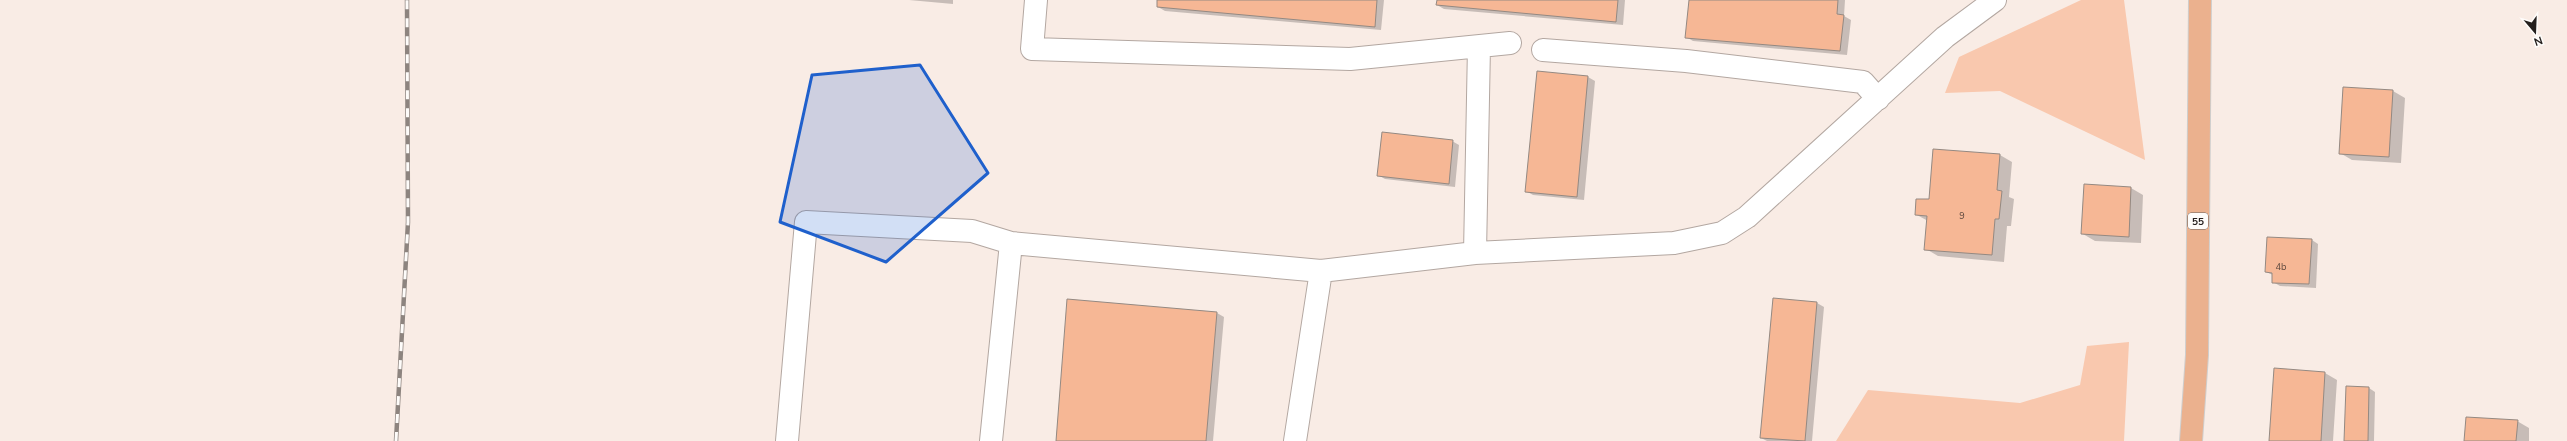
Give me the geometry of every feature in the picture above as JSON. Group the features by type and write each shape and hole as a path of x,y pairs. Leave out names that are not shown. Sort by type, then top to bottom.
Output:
{"main road":[{"name":"55","path":"2191,441 2196,355 2200,0"}],"street":[{"path":"1036,0 1032,49 1350,59 1510,43"},
{"path":"787,441 806,222 972,231 1011,243 1321,271 1475,253 1674,243 1722,233 1747,217 1878,100 1945,37 1996,0"},
{"path":"1475,253 1479,46"},
{"path":"1543,50 1686,61 1863,82 1878,100"},
{"path":"991,441 1011,243"},
{"path":"1294,441 1321,271"}],"highlighted area":[{"path":"920,65 988,173 886,262 780,222 812,75"}],"shaded area":[{"path":"2081,0 2124,0 2145,160 2000,91 1945,93 1959,57"},
{"path":"2129,342 2124,441 1836,441 1868,390 2020,403 2080,385 2087,346"}],"building":[{"path":"1157,0 1377,0 1375,27 1157,7"},
{"path":"1437,0 1618,0 1616,22 1436,5"},
{"path":"1689,0 1838,0 1837,14 1844,15 1840,51 1685,38"},
{"path":"1537,71 1588,76 1577,197 1525,192"},
{"path":"2343,87 2393,90 2389,157 2339,154"},
{"path":"1382,132 1453,140 1449,184 1377,176"},
{"path":"1933,149 2000,154 1997,190 2002,191 1999,219 1995,219 1992,255 1924,250 1927,216 1915,215 1916,199 1929,199"},
{"path":"2084,184 2131,187 2129,237 2081,234"},
{"path":"2267,237 2312,239 2309,284 2272,283 2272,273 2265,272"},
{"path":"1773,298 1817,302 1805,441 1760,438"},
{"path":"1067,299 1217,312 1206,441 1056,441"},
{"path":"2274,368 2325,372 2321,441 2269,441"},
{"path":"2346,386 2369,387 2368,441 2344,441"},
{"path":"2466,417 2518,420 2516,441 2464,441"}],"railway":[{"path":"396,441 408,222 407,0"}]}
